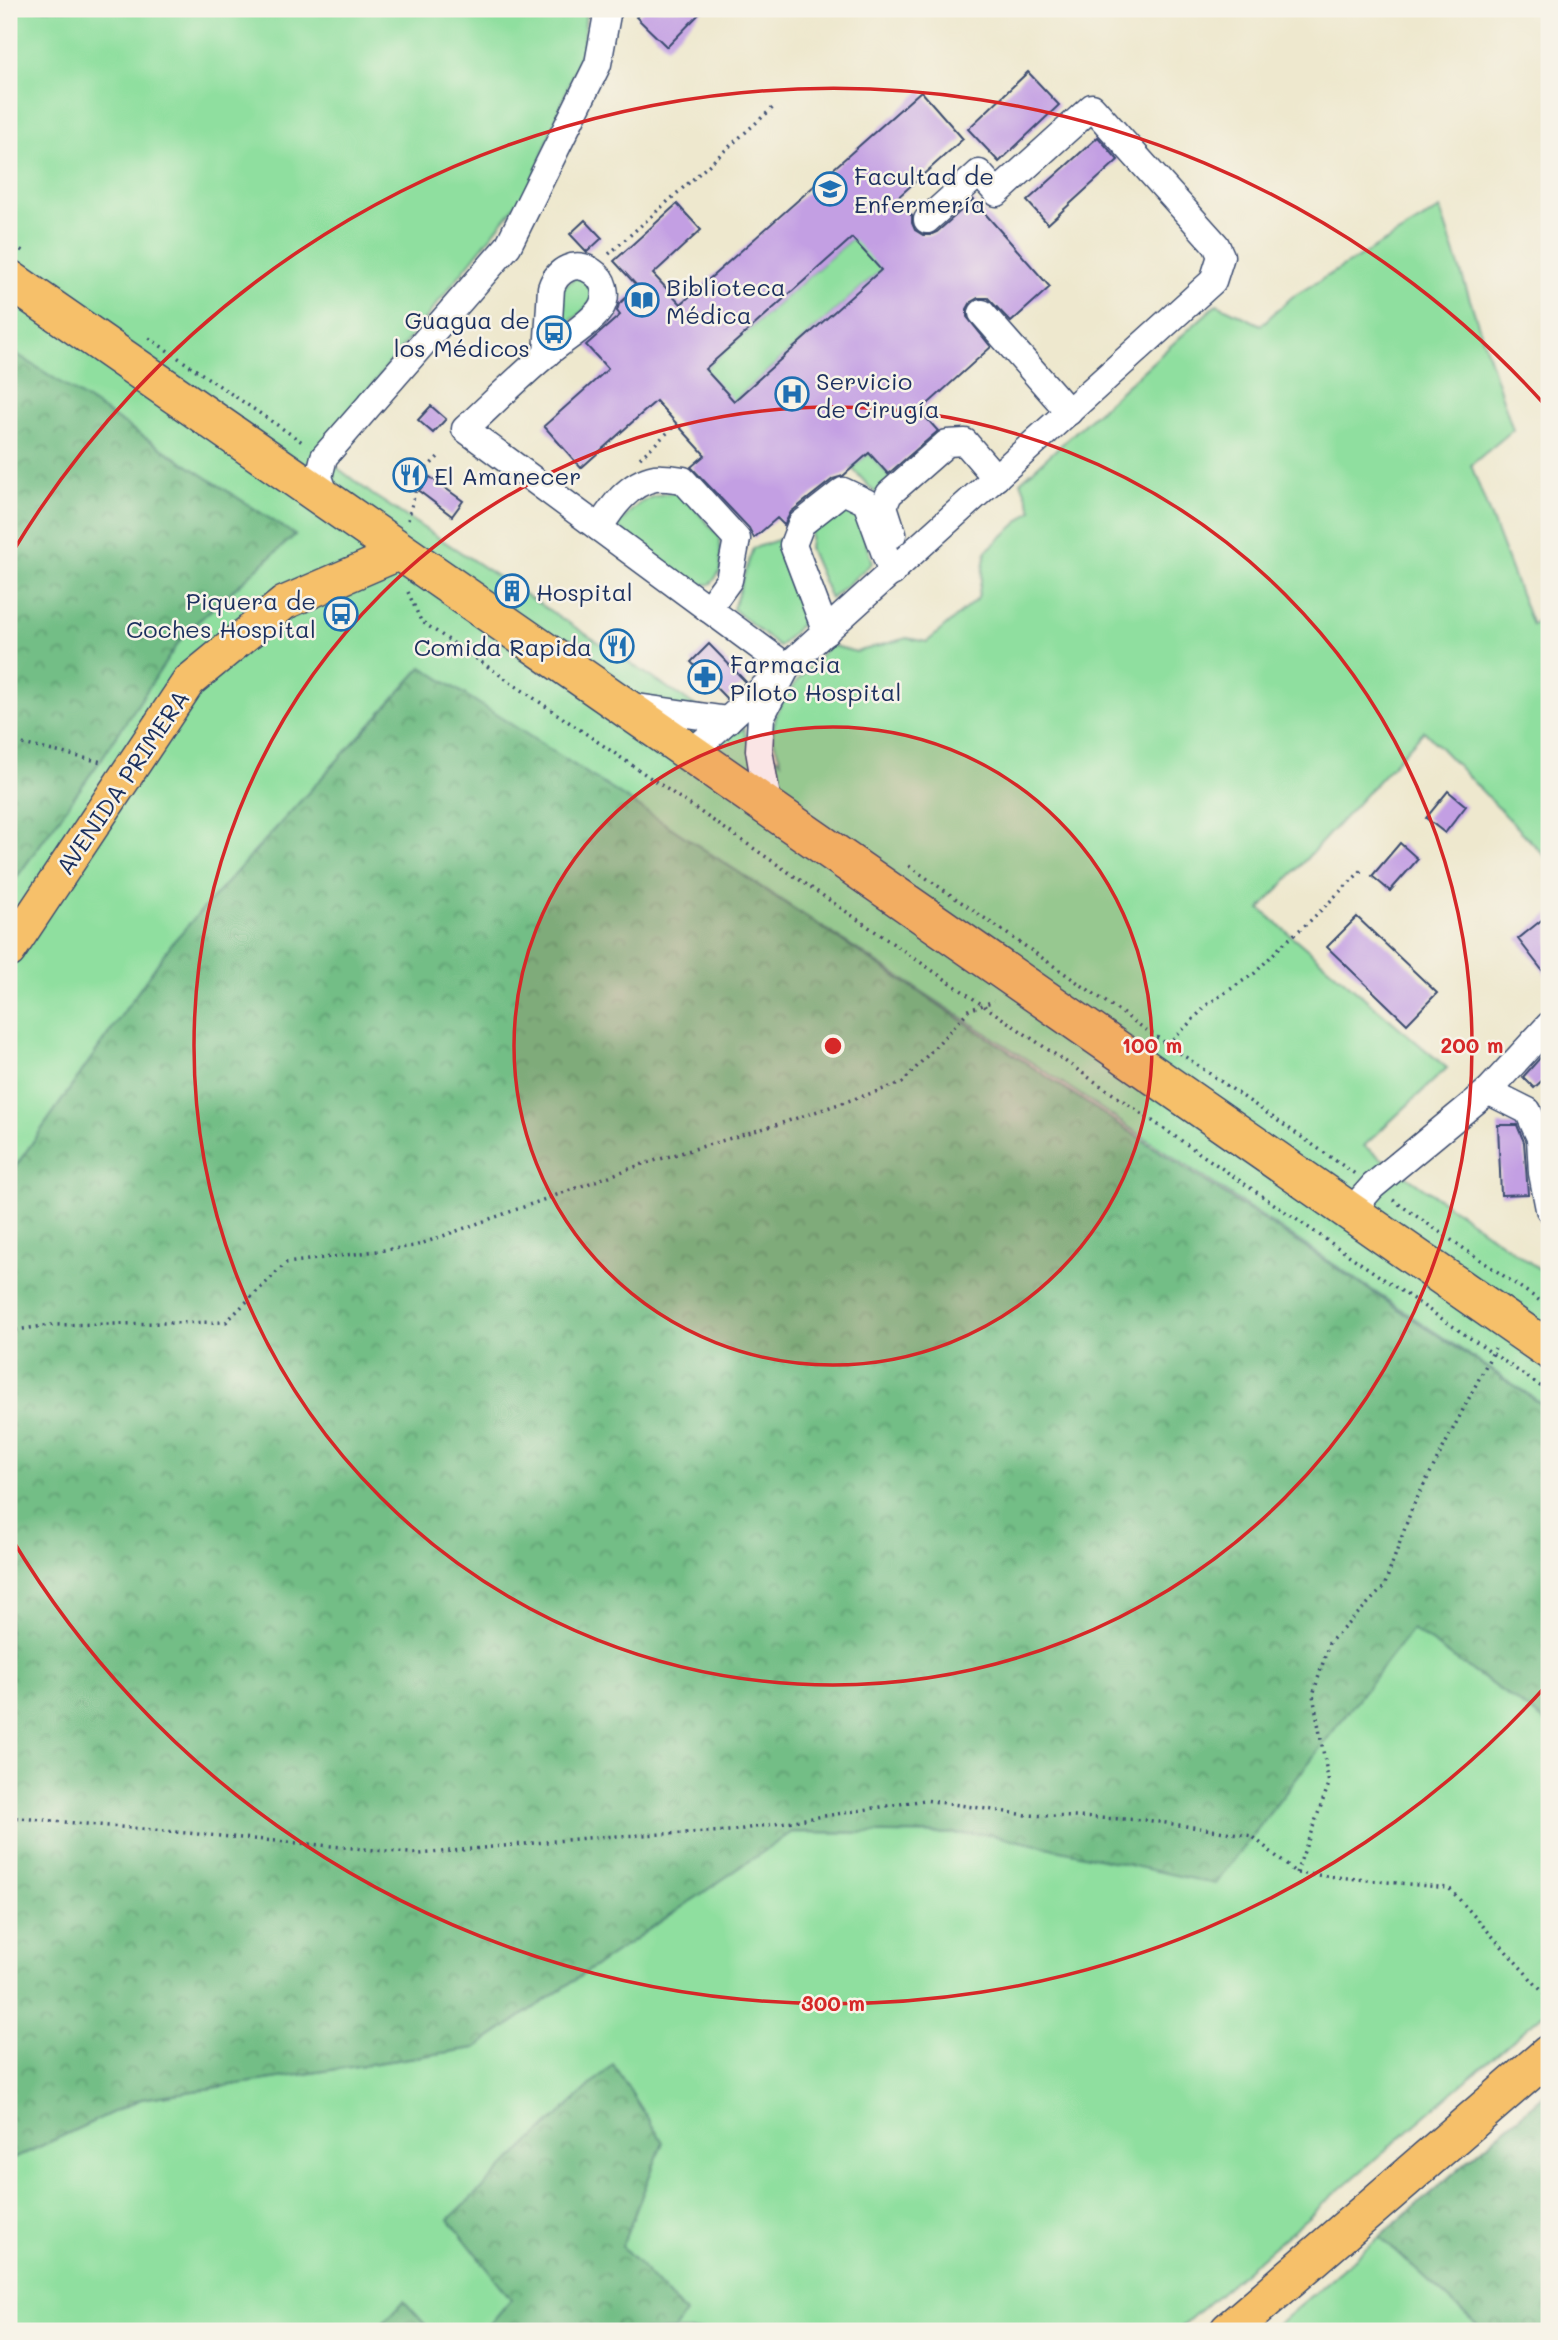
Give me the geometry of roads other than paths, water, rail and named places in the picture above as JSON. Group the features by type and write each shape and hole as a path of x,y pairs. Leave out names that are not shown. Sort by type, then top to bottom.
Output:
{"highway":[{"path":"9,279 328,502 391,558 618,704 1029,989 1159,1059 1362,1199 1500,1338 1549,1350"},
{"path":"1229,2331 1549,2053"}],"main road":[{"name":"AVENIDA PRIMERA","path":"9,951 189,681 284,603 391,558"}],"street":[{"path":"328,502 319,477 324,457 508,246 598,64 608,9"},
{"path":"690,754 1213,281 1221,256 1216,245 1092,107 997,193 979,173 927,220"},
{"path":"547,354 551,288 554,279 568,268 586,267 600,278 604,287 603,305 598,313 547,354 465,429 787,667"},
{"path":"982,313 1069,412"},
{"path":"897,567 884,506 889,494 947,443 965,442 996,478"},
{"path":"599,528 612,507 638,484 657,478 683,480 737,539 729,580 708,609"},
{"path":"826,632 793,545 801,524 843,491 866,502 897,567"},
{"path":"391,558 461,578 658,710"},
{"path":"391,558 438,601 782,835 830,851"},
{"path":"769,809 759,750 761,718 787,667"},
{"path":"618,704 728,720"},
{"path":"1362,1199 1488,1091 1549,1025"},
{"path":"1488,1091 1539,1114 1542,1173 1549,1209"}],"place":[{"name":"Facultad de Enfermería","path":"830,189"},
{"name":"Biblioteca Médica","path":"642,300"},
{"name":"Guagua de los Médicos","path":"554,333"},
{"name":"Servicio de Cirugía","path":"792,394"},
{"name":"El Amanecer","path":"410,475"},
{"name":"Hospital","path":"512,591"},
{"name":"Piquera de Coches Hospital","path":"341,614"},
{"name":"Comida Rapida","path":"617,646"},
{"name":"Farmacia Piloto Hospital","path":"705,677"}]}
